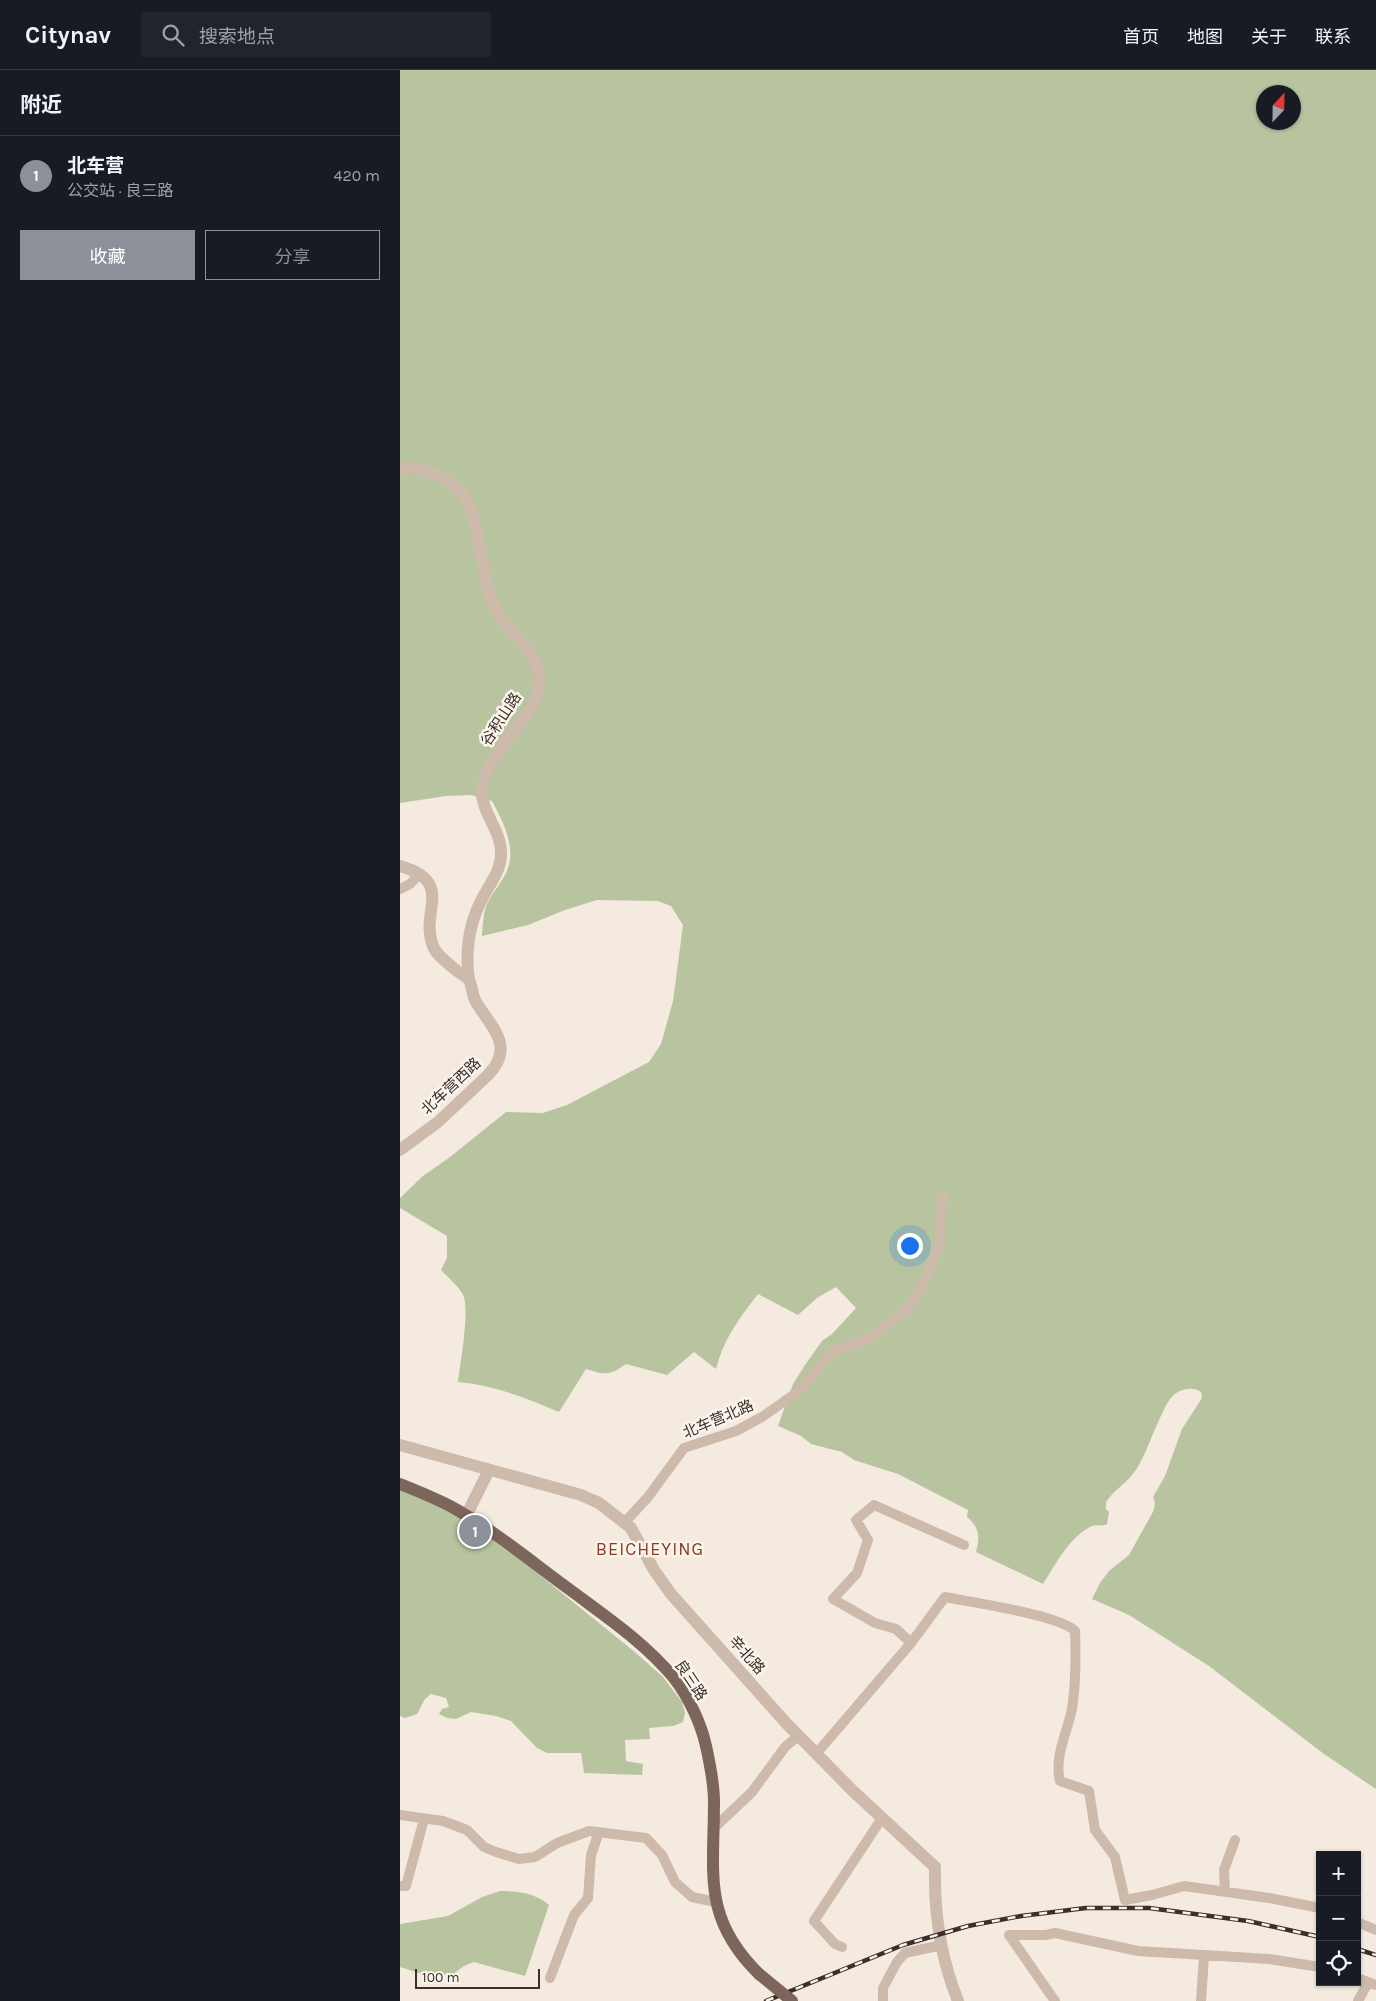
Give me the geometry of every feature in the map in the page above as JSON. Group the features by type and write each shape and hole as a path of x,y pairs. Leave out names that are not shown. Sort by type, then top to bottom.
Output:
{"main road":[{"name":"良三路","path":"400,1484 436,1499 500,1538 607,1617 650,1652 674,1678 691,1706 706,1743 714,1800 712,1869 716,1902 722,1923 735,1947 760,1974 792,2001"}],"street":[{"name":"谷积山路","path":"400,469 411,468 432,472 451,483 465,497 471,510 494,607 505,624 536,662 540,675 534,700 491,765 483,783 482,801 499,839 501,856 492,882 478,908 470,933 466,955 469,980"},
{"path":"400,866 412,869 427,881 433,893 429,931 433,948 469,980"},
{"path":"400,888 410,884 419,874"},
{"name":"北车营西路","path":"400,1150 444,1117 495,1068 500,1057 500,1045 496,1028 483,1013 473,996 469,980"},
{"name":"北车营北路","path":"625,1522 648,1497 684,1448 736,1431 762,1417 799,1391 833,1351 870,1338 905,1311 920,1292 940,1243 942,1196"},
{"name":"辛北路","path":"400,1445 581,1495 600,1502 625,1522 637,1537 654,1570 671,1594 798,1736 935,1867 936,1906 942,1944 958,2001"},
{"path":"466,1516 487,1469"},
{"path":"911,1642 896,1629 875,1624 833,1599 857,1573 864,1554 868,1540 856,1520 874,1505 964,1545"},
{"path":"816,1754 911,1642 945,1597 1020,1612 1071,1627 1075,1631 1076,1662 1072,1709 1060,1754 1058,1772 1060,1781 1089,1791 1095,1830 1115,1857 1125,1900 1184,1886 1225,1891 1316,1907"},
{"path":"713,1829 752,1792 784,1747 798,1736"},
{"path":"400,1815 443,1821 467,1830 484,1847 519,1859 535,1857 573,1836 589,1831 646,1838 662,1855 675,1882 692,1897 716,1902"},
{"path":"842,1947 835,1944 814,1921 882,1818"},
{"path":"400,1886 406,1886 424,1819"},
{"path":"550,1978 574,1916 588,1898 591,1855 599,1832"},
{"path":"1225,1891 1224,1870 1235,1840"},
{"path":"1361,1924 1376,1930"},
{"path":"1055,2001 1009,1935 1046,1935 1055,1933 1138,1951 1269,1959 1316,1966"},
{"path":"883,2001 883,1988 904,1953 942,1944"},
{"path":"1201,2001 1204,1956"},
{"path":"1358,2001 1372,1984"}],"green space":[{"path":"400,70 1376,70 1376,1789 1324,1754 1209,1666 1129,1615 1092,1599 1109,1571 1129,1555 1154,1510 1155,1502 1153,1497 1165,1476 1182,1429 1202,1398 1201,1392 1198,1390 1182,1390 1171,1398 1160,1417 1140,1463 1132,1475 1106,1502 1106,1509 1109,1512 1107,1524 1092,1526 1076,1537 1043,1584 976,1552 978,1533 967,1517 968,1510 898,1474 854,1460 842,1452 811,1444 801,1436 778,1426 793,1384 805,1365 822,1341 832,1334 856,1308 836,1287 817,1298 798,1315 758,1294 728,1339 716,1369 694,1352 667,1375 626,1364 615,1371 607,1373 586,1369 559,1412 497,1389 458,1382 464,1336 465,1310 462,1293 441,1270 447,1258 447,1236 400,1208 400,1198 423,1176 506,1112 543,1113 567,1105 649,1062 661,1044 673,1001 683,925 671,906 658,901 597,900 528,925 482,936 486,906 506,872 510,860 507,833 492,801 471,795 446,796 400,803"},
{"path":"400,1490 456,1514 520,1559 663,1677 682,1702 685,1713 683,1722 673,1726 649,1728 650,1739 625,1740 626,1761 643,1764 642,1775 584,1773 581,1753 547,1753 537,1748 511,1721 496,1716 471,1712 456,1719 447,1718 439,1714 442,1709 449,1707 446,1698 431,1694 425,1699 417,1714 405,1718 400,1716"},
{"path":"500,1891 526,1894 538,1898 549,1905 525,1976 474,1962 464,1966 452,1975 419,1973 400,1967 400,1924 448,1916 482,1897"}],"railway":[{"path":"766,2001 903,1945 968,1926 1021,1916 1086,1908 1149,1908 1248,1921 1316,1936"},
{"path":"1361,1950 1376,1955"}],"place":[{"name":"北车营","path":"475,1531"}],"district":[{"name":"BEICHEYING","path":"650,1549"}]}
